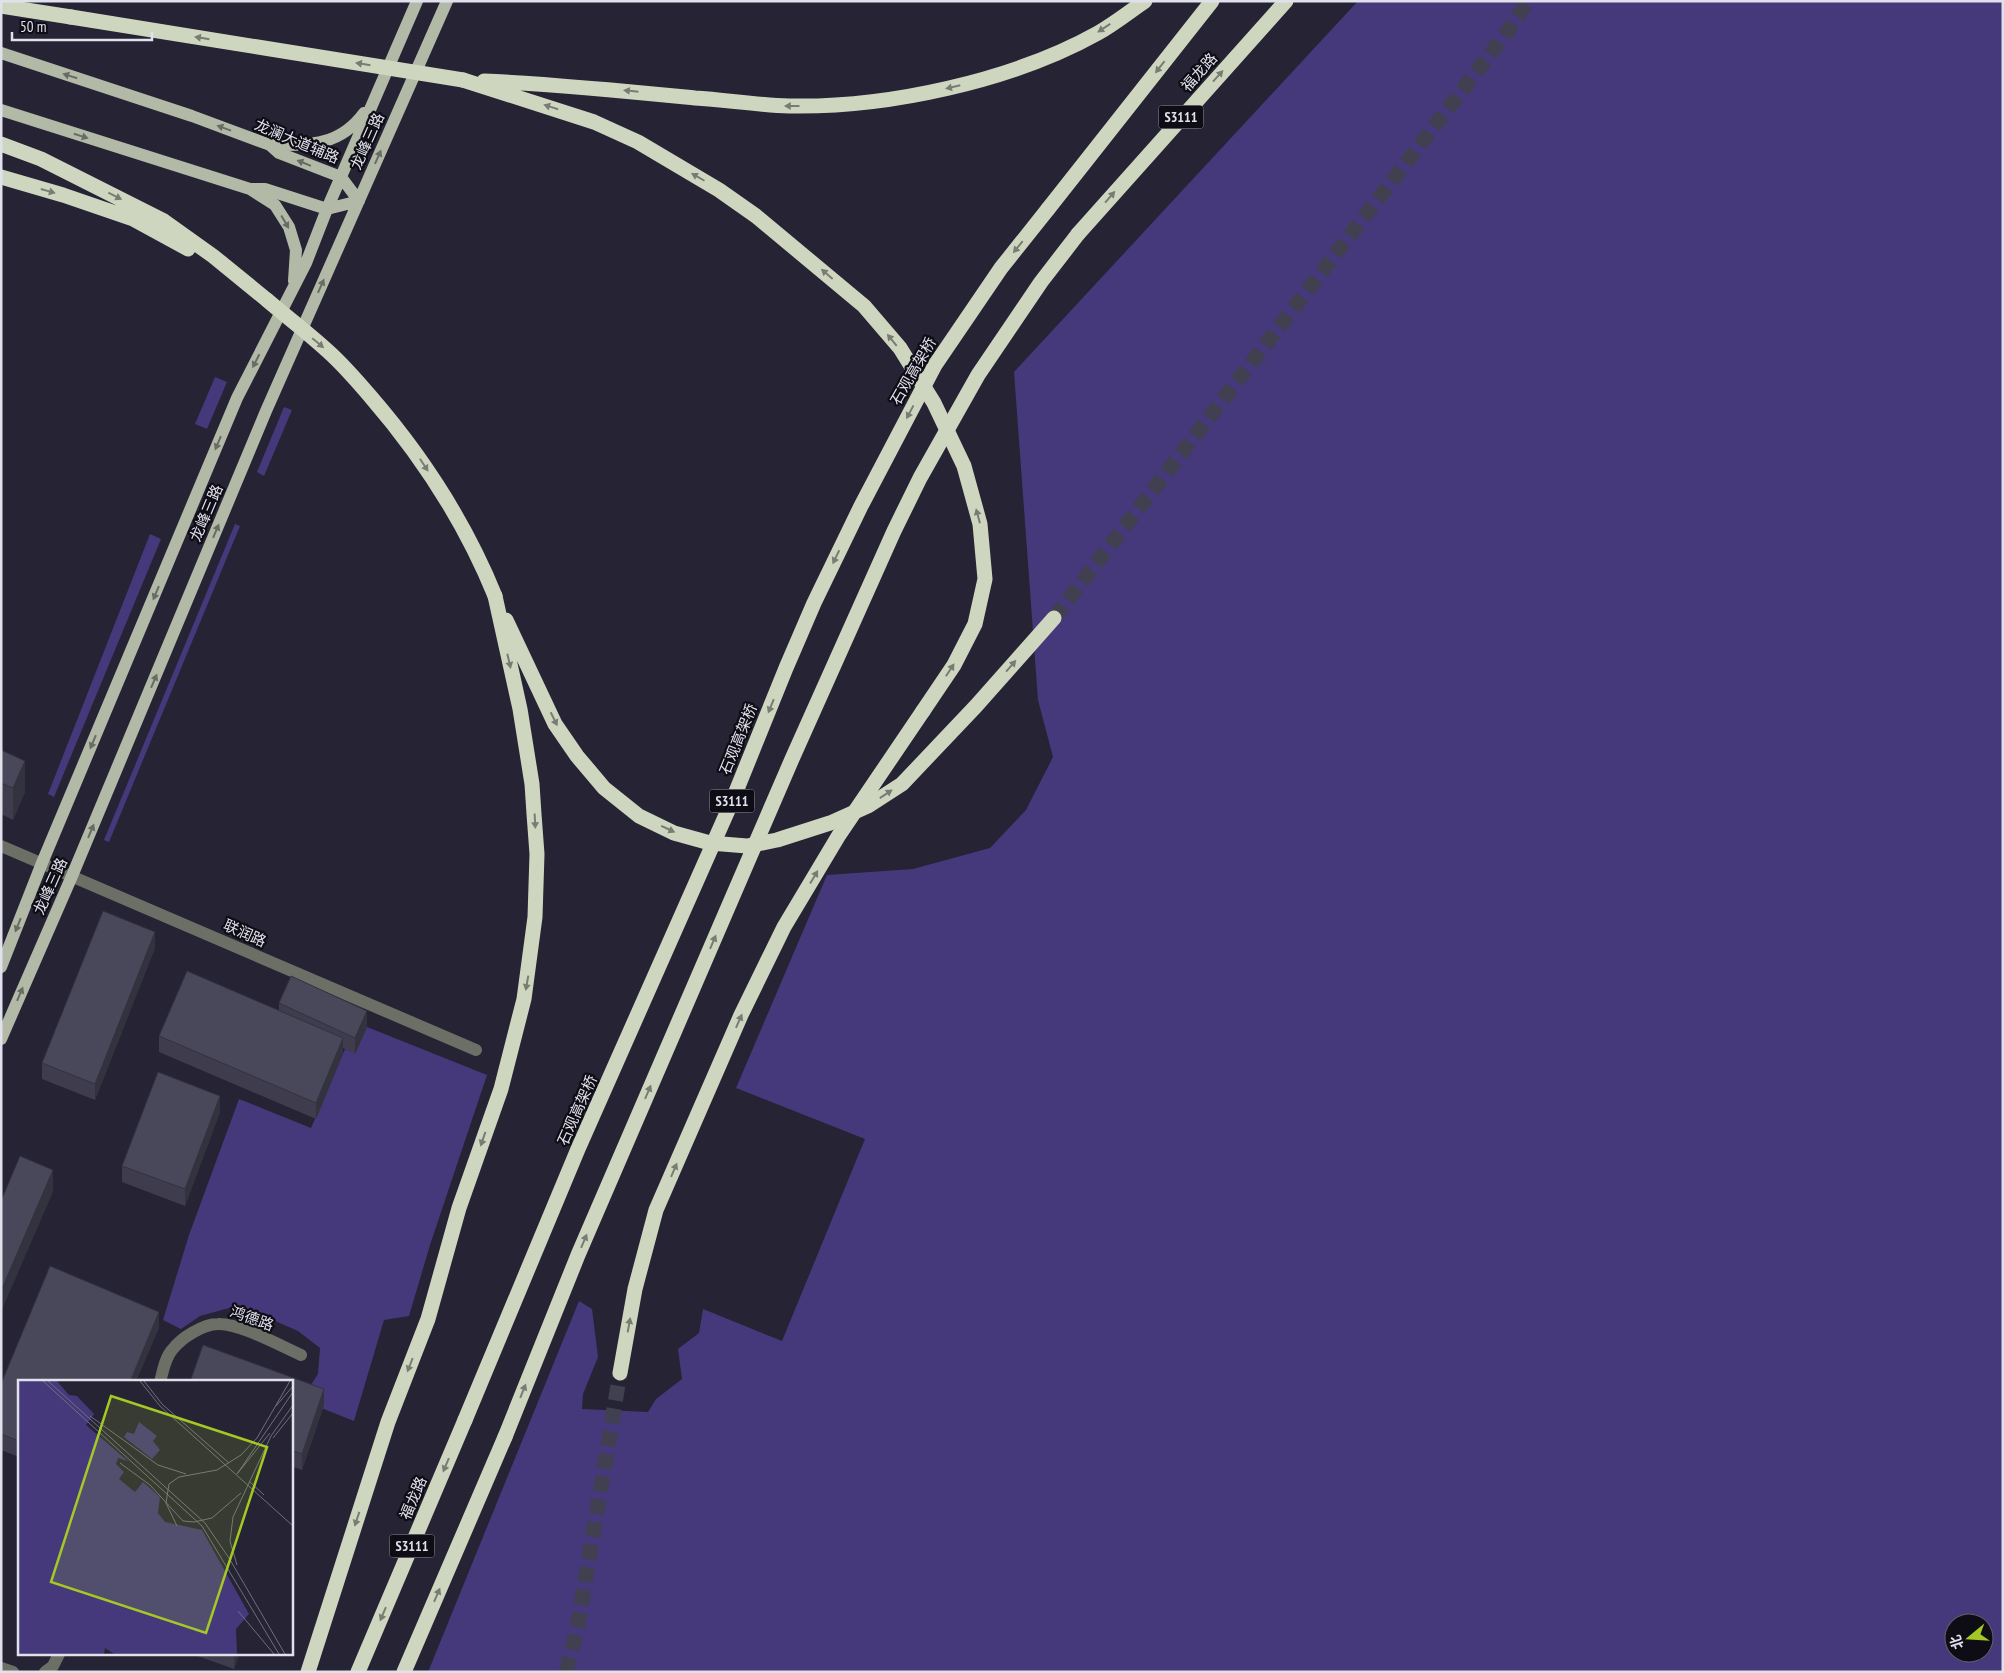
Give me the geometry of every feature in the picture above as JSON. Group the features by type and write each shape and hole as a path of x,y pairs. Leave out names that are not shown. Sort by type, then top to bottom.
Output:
{"highway":[{"path":"20,1 71,17"},
{"path":"1,6 463,80 567,85 788,106 870,101 921,94 976,81 1039,60 1098,33 1145,1"},
{"name":"石观高架桥","path":"465,1420 578,1149 733,799 814,603 857,514 935,365 1001,268 1212,1"},
{"name":"福龙路","path":"404,1672 505,1437 578,1256 671,1038 792,759 894,531 920,478 978,375 1040,282 1078,234 1146,156 1286,1"},
{"path":"463,80 594,122 638,142 719,190 756,216 864,306 900,348 934,404 964,466 980,524 985,579 975,624 954,665 839,835 784,927 741,1015 656,1210 635,1288 620,1373"},
{"path":"1,144 41,158 164,221 213,256 332,355 386,415 415,452 456,514 482,565 555,724 576,756 604,788 639,816 674,833 710,843 747,846 777,840 830,824 868,806 902,784 976,706 1054,618"},
{"path":"1,177 63,195 133,219 201,256 267,300"},
{"path":"308,1672 388,1422 428,1320 459,1208 501,1089 524,999 535,917 537,854 532,784 520,709 495,596"},
{"name":"福龙路","path":"358,1672 465,1420"}],"main road":[{"name":"龙峰三路","path":"1,967 42,863 237,398 306,263 327,209 417,1"},
{"name":"龙峰三路","path":"1,1039 72,876 266,411 447,1"},
{"name":"龙澜大道辅路","path":"1,53 192,116 270,145 279,153 341,177 358,201"},
{"path":"270,145 310,145 334,138 355,124 376,96"},
{"path":"1,110 250,189 275,205 289,227 296,250 294,286"},
{"path":"250,189 265,189 327,209 358,201"}],"street":[{"name":"联润路","path":"1,846 476,1050"},
{"name":"鸿德路","path":"161,1380 172,1350 184,1339 213,1325 225,1325 246,1331 301,1355"},
{"path":"45,1672 53,1666 58,1656"},
{"path":"1,1668 13,1672"}],"shaded area":[{"path":"1358,1 2003,1 2003,1672 428,1672 579,1301 592,1309 598,1357 583,1394 582,1409 648,1412 656,1399 682,1379 678,1349 699,1333 703,1309 782,1341 865,1139 736,1088 827,875 913,869 990,848 1026,810 1053,757 1038,700 1014,372"},
{"path":"215,377 227,382 207,429 195,424"},
{"path":"284,407 292,410 264,476 257,472"},
{"path":"235,524 240,526 109,842 104,840"},
{"path":"150,534 161,539 54,797 48,794"},
{"path":"367,1027 487,1075 430,1245 409,1316 384,1320 354,1421 301,1400 318,1374 320,1348 298,1331 248,1309 229,1308 200,1316 181,1329 163,1320 189,1235 239,1099 311,1128 345,1049 355,1053"}],"building":[{"path":"1,750 25,761 13,788 1,783"},
{"path":"103,911 155,932 95,1084 42,1063"},
{"path":"187,971 343,1038 316,1103 159,1036"},
{"path":"291,976 367,1011 355,1038 279,1003"},
{"path":"158,1072 220,1096 185,1189 122,1166"},
{"path":"20,1156 53,1170 1,1291 1,1201"},
{"path":"50,1266 159,1312 131,1380 18,1380 18,1441 1,1434 1,1384"},
{"path":"203,1345 324,1389 302,1454 292,1450 292,1380 191,1380"}],"tunnel":[{"path":"1054,618 1508,31 1528,1"},
{"path":"566,1672 578,1625 620,1373"}]}
